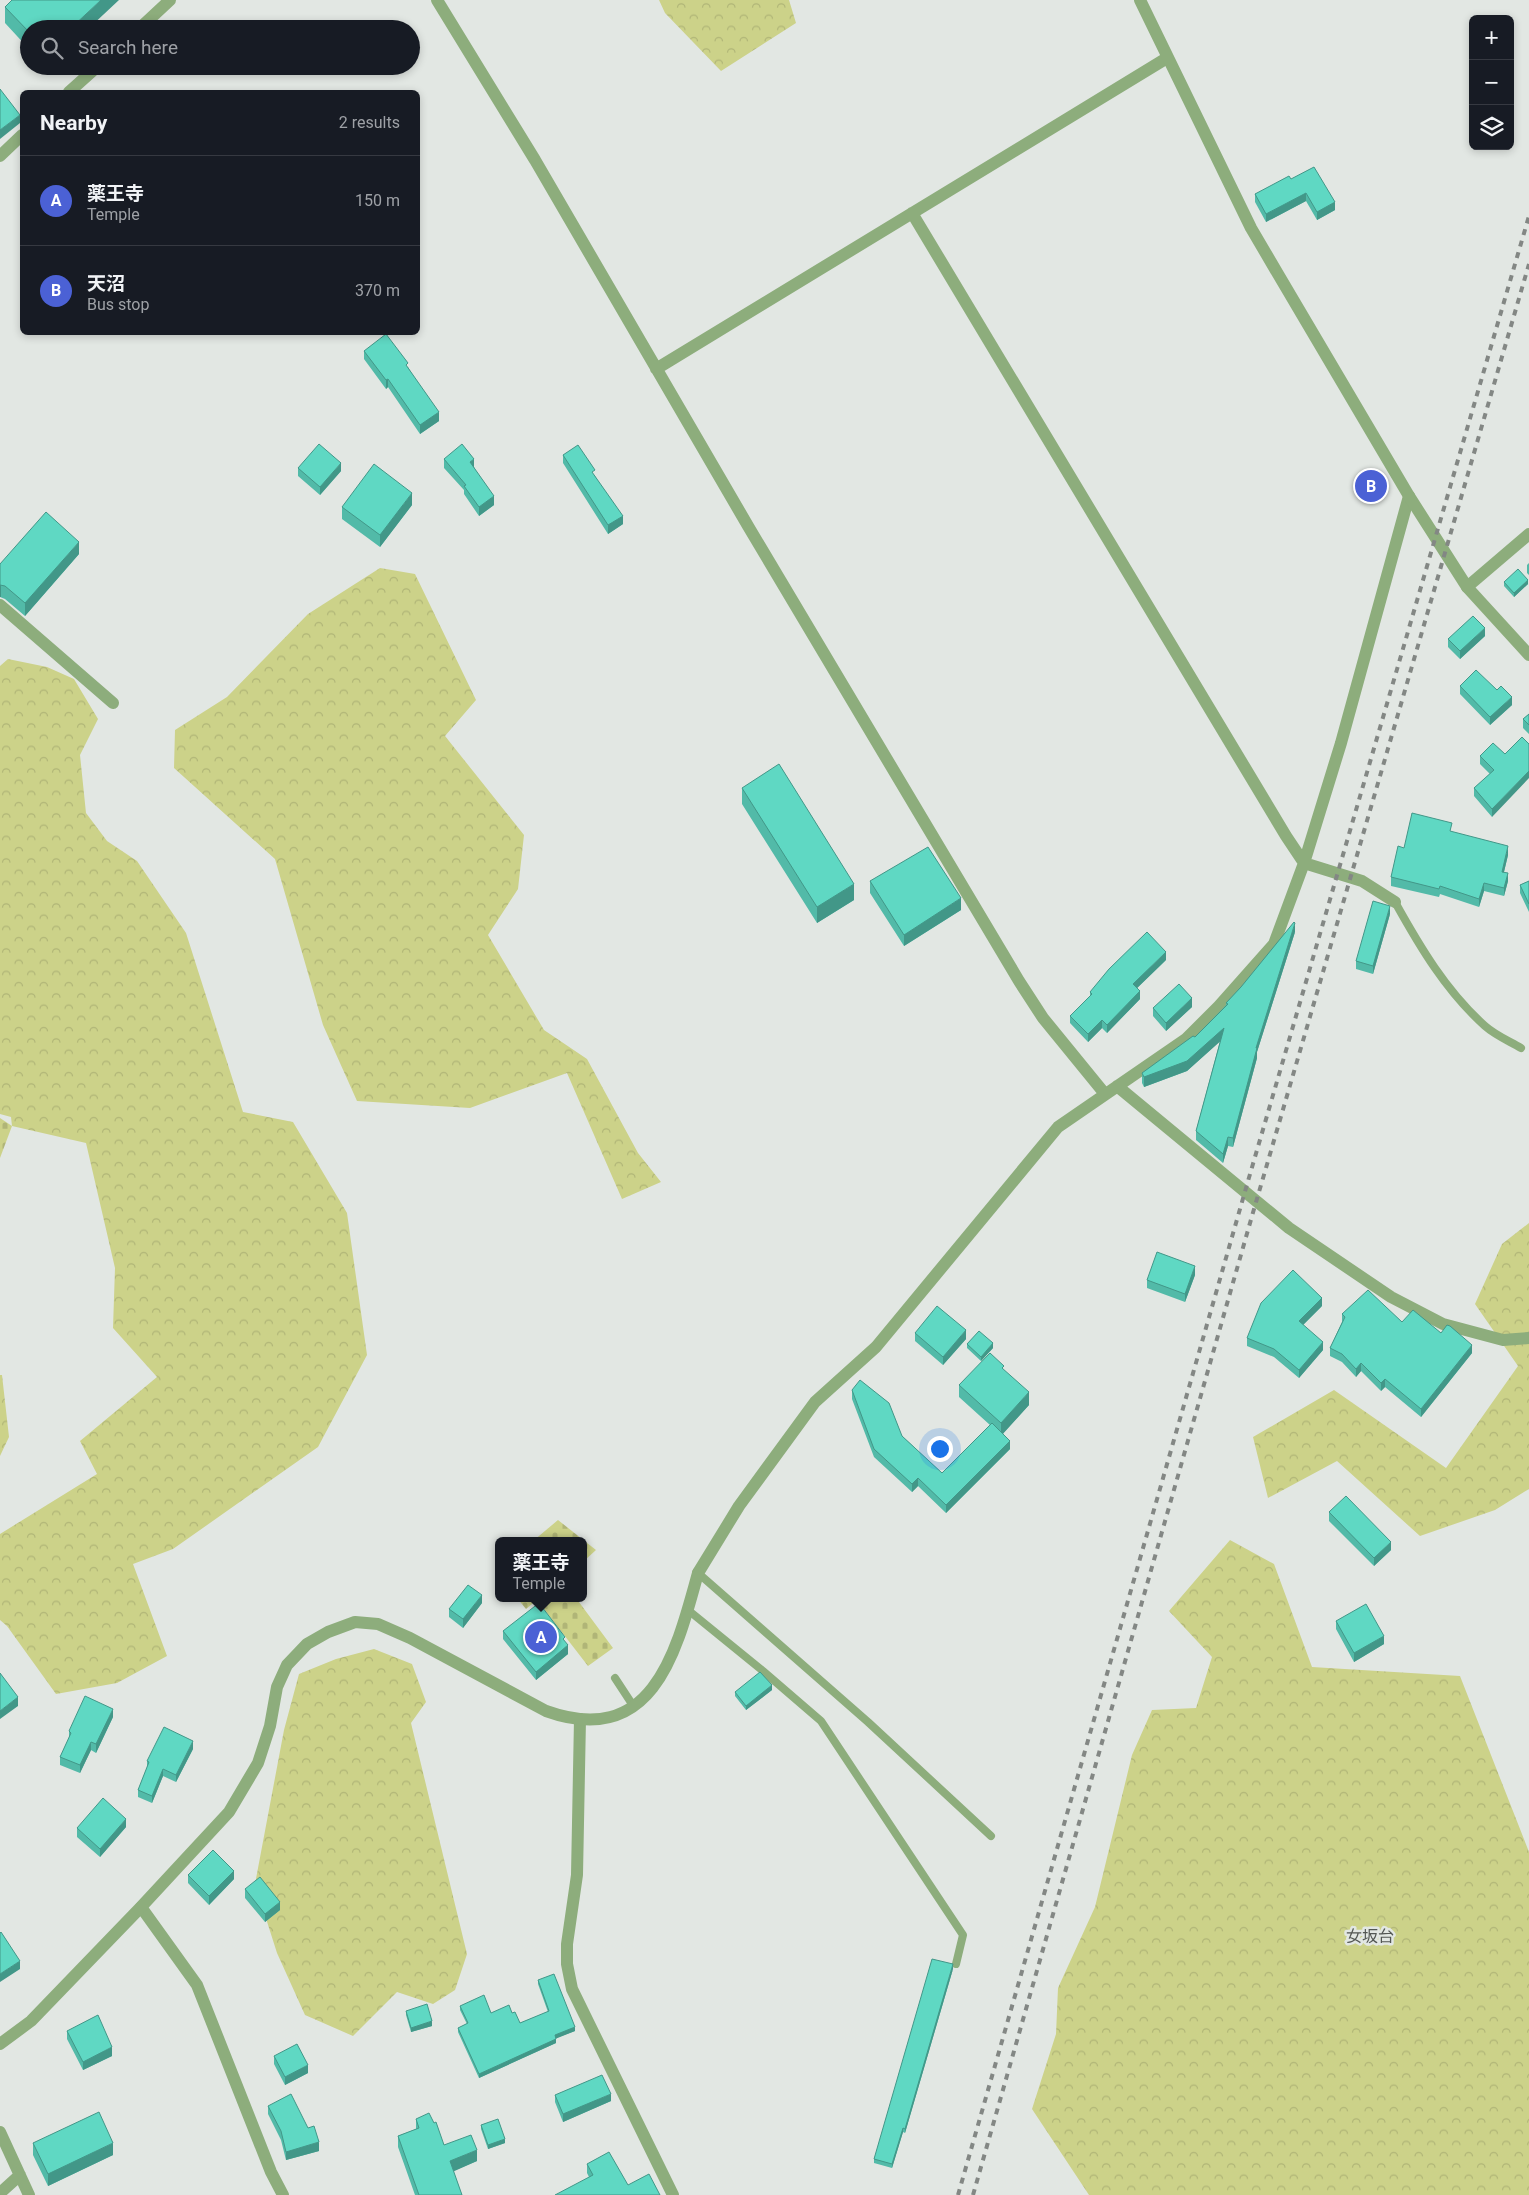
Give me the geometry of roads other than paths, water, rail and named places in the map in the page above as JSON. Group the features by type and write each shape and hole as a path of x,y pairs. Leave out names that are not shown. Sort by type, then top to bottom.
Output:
{"street":[{"path":"149,20 170,0"},
{"path":"437,0 535,160 656,369 1019,981 1043,1018 1106,1094"},
{"path":"1140,0 1251,228 1409,496 1467,587 1529,655"},
{"path":"656,369 1167,58"},
{"path":"71,90 88,75"},
{"path":"0,156 20,138"},
{"path":"912,213 1286,836 1304,862 1362,882 1395,902"},
{"path":"0,2044 31,2021 229,1812 258,1763 270,1726 277,1687 287,1664 307,1644 328,1632 355,1622 378,1624 410,1638 546,1711 562,1717 580,1719 608,1718 634,1707 654,1689 668,1663 688,1610 698,1573 739,1506 815,1402 876,1347 1058,1127 1186,1038 1219,1006 1274,944 1304,862 1341,743 1409,496"},
{"path":"1467,587 1529,534"},
{"path":"0,605 113,703"},
{"path":"1117,1086 1289,1228 1391,1297 1443,1324 1504,1340 1529,1338"},
{"path":"580,1719 577,1875 567,1964 572,1989 673,2195"},
{"path":"141,1907 196,1985 283,2195"},
{"path":"0,2132 29,2195"},
{"path":"0,2193 20,2175"}],"lane":[{"path":"1395,902 1433,968 1458,998 1486,1027 1521,1048"},
{"path":"698,1573 868,1722 991,1836"},
{"path":"688,1610 821,1721 963,1935 956,1964"},
{"path":"615,1678 634,1707"}],"railway":[{"path":"958,2195 1248,1181 1529,216"},
{"path":"973,2195 1252,1216 1529,264"}],"place":[{"name":"天沼","path":"1371,486"},
{"name":"薬王寺","path":"541,1637"}],"district":[{"name":"女坂台","path":"1370,1936"}]}
